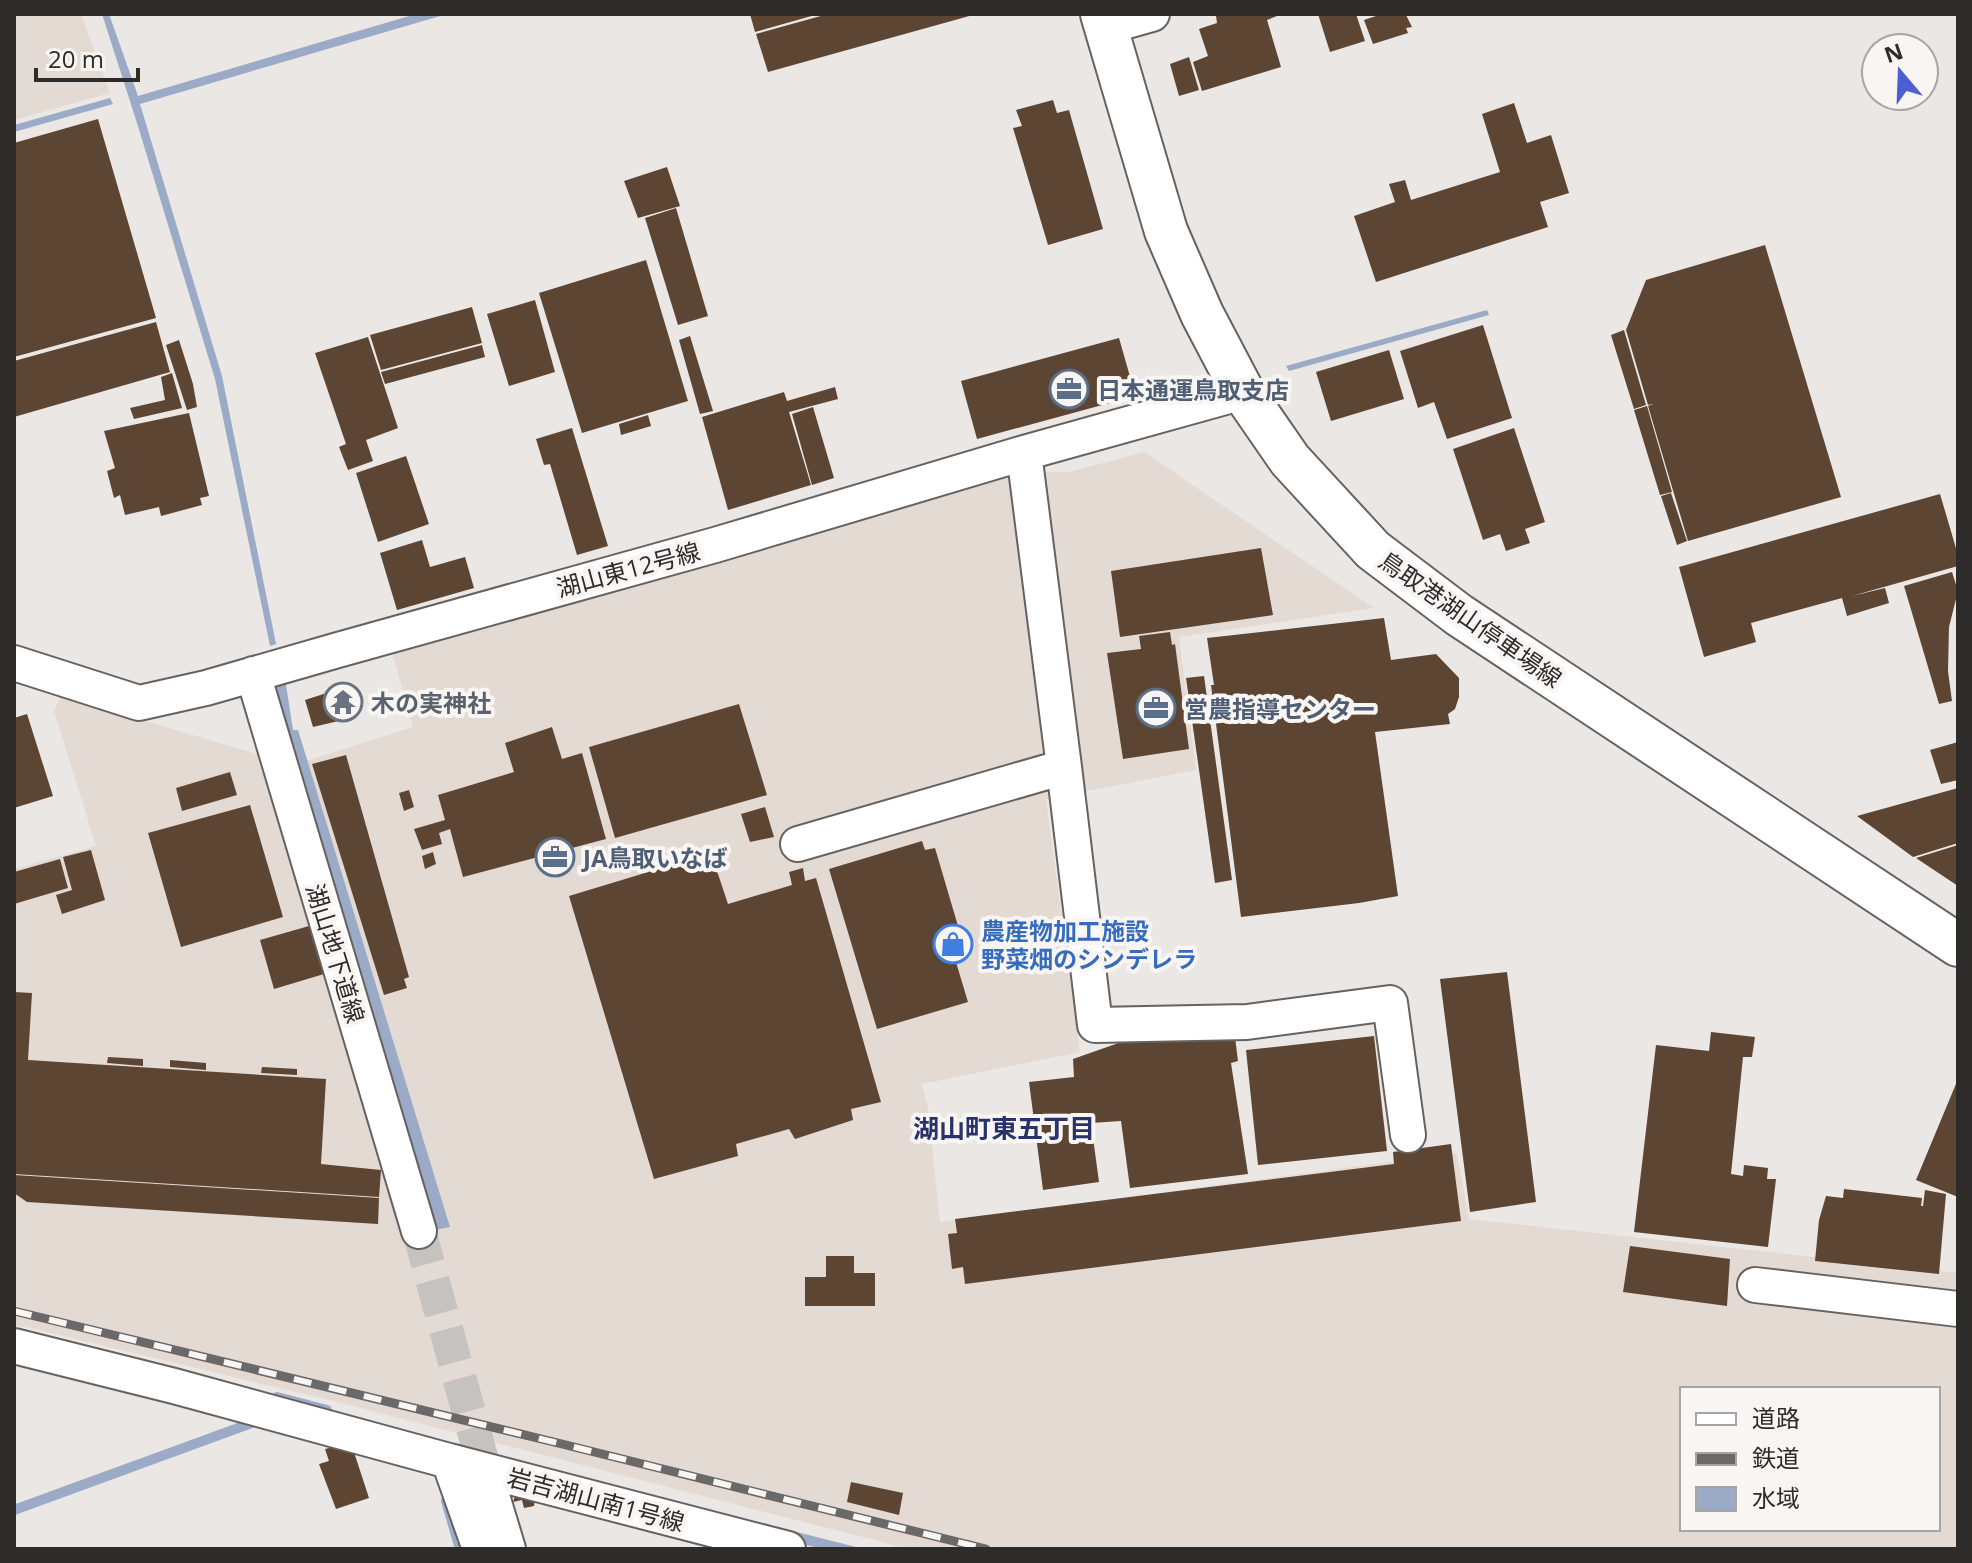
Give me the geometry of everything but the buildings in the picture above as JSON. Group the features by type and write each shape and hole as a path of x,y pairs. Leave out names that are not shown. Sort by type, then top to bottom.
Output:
{"main road":[{"name":"鳥取港湖山停車場線","path":"1104,20 1166,231 1202,314 1243,392 1290,460 1373,550 1459,615 1958,945"}],"street":[{"path":"1104,20 1152,14"},
{"name":"湖山東12号線","path":"14,663 139,703 206,688 715,545 1243,392"},
{"path":"1024,453 1095,1025 1247,1022 1390,1003 1408,1135"},
{"name":"湖山地下道線","path":"253,674 419,1231"},
{"path":"798,844 1064,767"},
{"path":"1755,1285 1958,1309"},
{"path":"14,1346 449,1461 480,1549"},
{"name":"岩吉湖山南1号線","path":"449,1461 788,1549"},
{"path":"489,1486 508,1549"}],"shaded area":[{"path":"14,14 81,14 110,93 14,120"},
{"path":"1144,452 1374,608 1179,637 1196,770 1046,799 1080,1052 922,1084 928,1108 940,1222 1457,1153 1469,1219 1958,1273 1958,1549 909,1549 325,1399 14,1326 14,869 96,846 54,711 62,693 264,756 309,760 413,727 391,648 1002,473 1069,472"}],"water":[{"path":"102,14 109,14 138,96 416,14 447,14 140,104 222,376 276,644 270,646 215,379"},
{"path":"110,98 113,104 14,132 14,125"},
{"path":"1487,310 1489,315 1289,371 1286,366"},
{"path":"285,678 293,730 298,730 450,1227 435,1230 283,733 275,680"},
{"path":"510,1457 523,1463 864,1549 822,1549 517,1472"}],"waterway":[{"path":"277,1397 327,1410"},
{"path":"14,1510 260,1420"},
{"path":"446,1501 460,1549"}],"tunnel":[{"path":"419,1231 489,1486"}],"railway":[{"path":"14,1311 986,1549"}],"place":[{"name":"日本通運鳥取支店","path":"1069,389"},
{"name":"木の実神社","path":"343,702"},
{"name":"営農指導センター","path":"1156,708"},
{"name":"JA鳥取いなば","path":"555,857"},
{"name":"農産物加工施設 野菜畑のシンデレラ","path":"953,944"}],"district":[{"name":"湖山町東五丁目","path":"1004,1128"}]}
